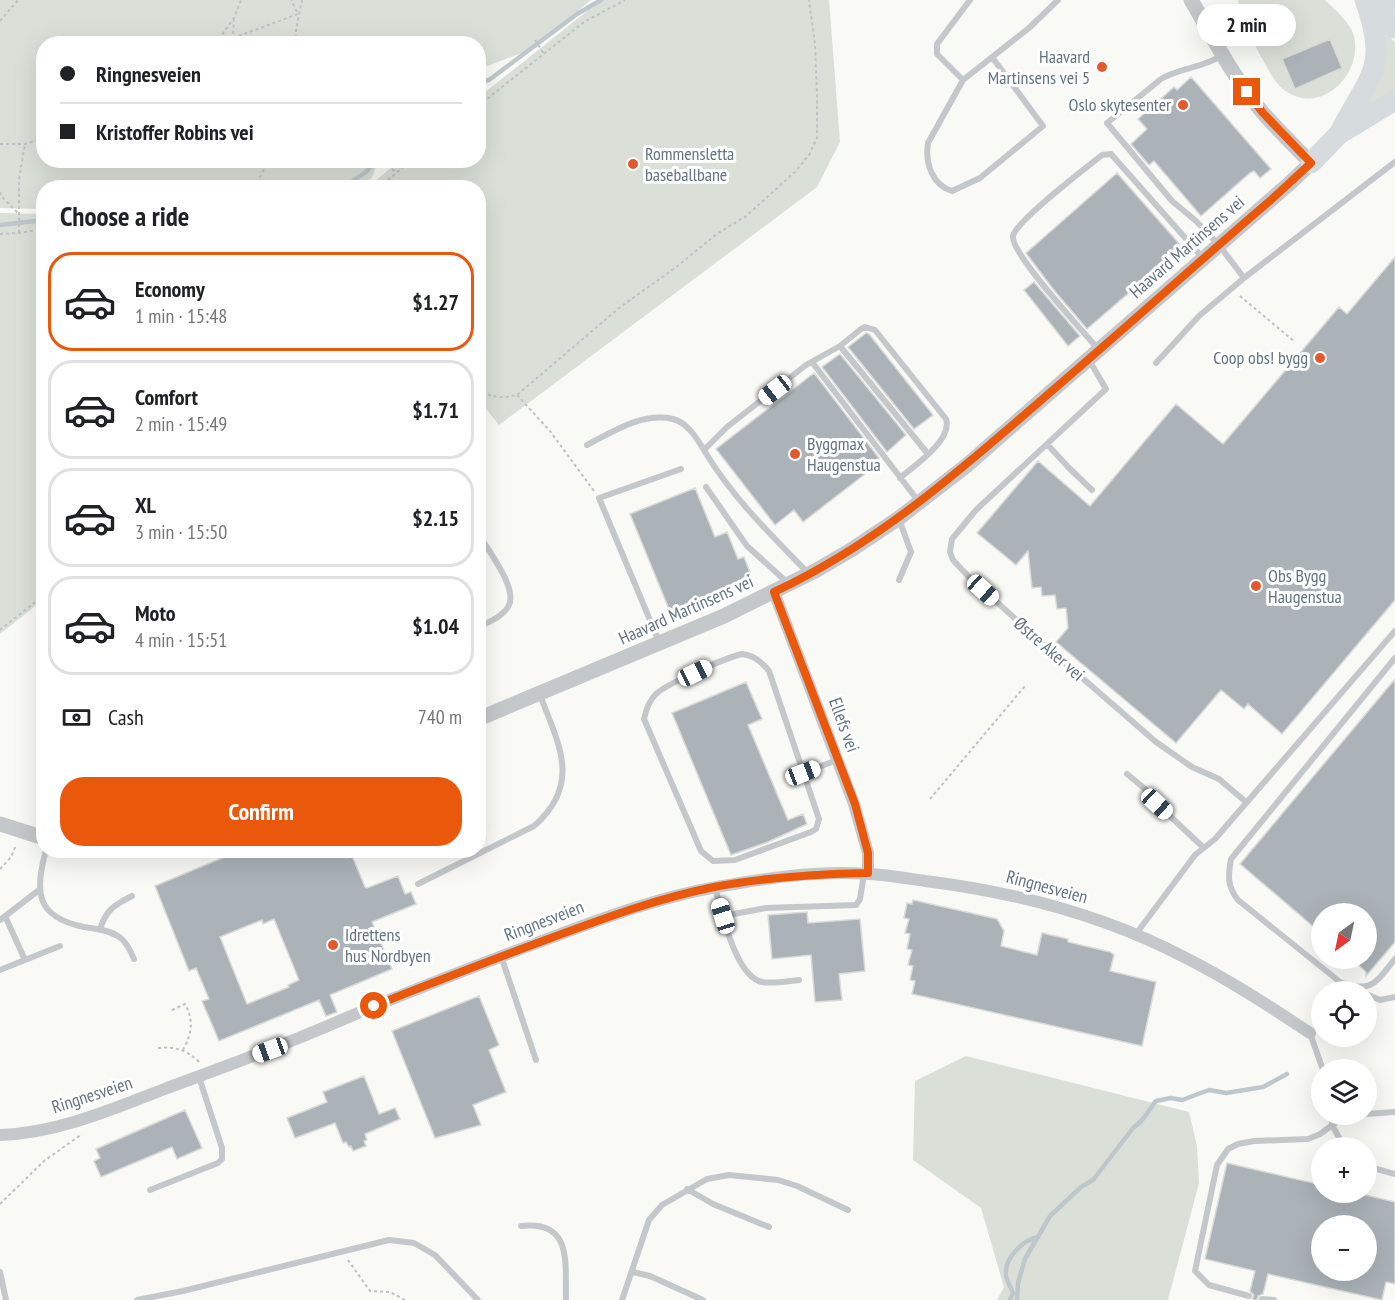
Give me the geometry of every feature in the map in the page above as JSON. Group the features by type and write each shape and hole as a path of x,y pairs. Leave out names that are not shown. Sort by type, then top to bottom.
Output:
{"highway":[{"path":"1367,0 1395,28"},
{"path":"1339,134 1376,64 1377,38 1367,0"},
{"path":"1311,163 1339,134 1395,100"}],"street":[{"path":"1191,0 1234,73 1263,113 1311,163"},
{"name":"Haavard Martinsens vei","path":"486,716 660,644 790,585 899,518 966,466 1311,163"},
{"name":"Ellefs vei","path":"774,592 864,833 868,853 866,873"},
{"path":"0,824 36,836"},
{"name":"Ringnesveien","path":"0,1135 79,1121 290,1042 374,1006 594,921 657,901 714,887 821,874 866,873 971,887 1015,896 1097,919 1182,956 1223,978 1310,1033"}],"lane":[{"path":"963,80 937,54 937,44 970,0"},
{"path":"992,57 1043,126 980,178 952,191 942,188 929,169 926,155 928,143 963,80 992,57 1029,28 1058,0"},
{"path":"1223,55 1205,65 1171,73 1107,123 1173,201 1196,220 1219,245 1244,278"},
{"path":"1094,355 1015,247 1013,237 1017,228 1033,212 1102,155 1110,154 1204,259"},
{"path":"1156,363 1199,316 1244,278 1395,162"},
{"path":"704,450 727,427 812,362 840,346 865,327 875,330 946,419 947,431 936,446 900,478"},
{"path":"840,346 928,454"},
{"name":"Østre Aker vei","path":"1094,355 1106,389 976,510 952,539 950,548 953,560 1042,644 1156,742 1192,767 1219,778 1246,802"},
{"path":"812,362 919,503"},
{"path":"587,445 631,423 645,419 671,419 684,425 722,478 809,574"},
{"path":"1047,444 1092,490"},
{"path":"660,644 599,498 681,469"},
{"path":"706,487 747,546 790,585"},
{"path":"899,518 911,552 899,580"},
{"path":"486,546 505,576 510,599 509,605 503,612 486,622"},
{"path":"1135,935 1195,855 1215,839 1395,631"},
{"path":"749,654 764,664 768,671 803,773 819,819 816,828 802,836 735,860 713,861 701,851 646,728 644,719 650,701 661,690 728,657 749,654"},
{"path":"1339,981 1238,900 1229,886 1228,876 1231,859 1395,658"},
{"path":"486,850 534,826 545,817 561,791 564,776 562,760 558,743 539,694"},
{"path":"803,773 838,760"},
{"path":"1127,774 1204,848"},
{"path":"45,858 39,890 44,904 56,916 81,926 116,934 128,945 134,959"},
{"path":"418,884 470,858"},
{"path":"723,916 766,908 855,904 860,899 866,873"},
{"path":"714,887 737,956 749,974 765,982 799,980"},
{"path":"25,960 3,918 39,890"},
{"path":"100,930 102,919 107,912 114,905 132,896"},
{"path":"0,970 60,946"},
{"path":"501,956 536,1060"},
{"path":"1376,981 1395,959"},
{"path":"1377,999 1395,997"},
{"path":"1310,1033 1319,1059"},
{"path":"150,1190 218,1163 222,1159 222,1148 204,1075"},
{"path":"1377,1113 1395,1112"},
{"path":"1249,1296 1209,1285 1195,1271 1218,1165 1228,1149 1238,1144 1254,1141 1308,1139 1332,1125 1339,1137"},
{"path":"1377,1169 1395,1174"},
{"path":"622,1300 649,1220 663,1205 707,1179 729,1175 778,1180 798,1186 848,1210"},
{"path":"687,1189 712,1204 769,1227"},
{"path":"521,1226 535,1224 544,1227 556,1233 564,1245 566,1300"},
{"path":"137,1300 183,1291 389,1240 414,1243 435,1255 478,1300"},
{"path":"0,1272 6,1300"},
{"path":"633,1272 650,1275 703,1300"},
{"path":"1262,1299 1274,1300"}],"path":[{"path":"0,21 18,0"},
{"path":"221,36 234,18 241,0"},
{"path":"291,0 298,14"},
{"path":"297,36 298,14 302,0"},
{"path":"486,100 584,22 625,0"},
{"path":"486,393 500,399 517,395 619,308 675,268 718,233 746,217 795,172 809,155 817,138 817,106 815,44 809,0"},
{"path":"241,36 298,14"},
{"path":"233,36 234,18"},
{"path":"535,40 544,54"},
{"path":"0,144 25,144 36,141"},
{"path":"19,233 19,179 25,144"},
{"path":"391,168 396,173"},
{"path":"388,180 402,168"},
{"path":"0,192 19,213"},
{"path":"0,234 36,230"},
{"path":"1231,289 1295,342"},
{"path":"517,395 550,432 599,498"},
{"path":"0,630 36,601"},
{"path":"930,799 1025,686"},
{"path":"0,869 15,848 21,831"},
{"path":"172,1010 185,1004 192,1019 191,1029 183,1050"},
{"path":"158,1048 171,1047 183,1050 195,1058 204,1075"},
{"path":"0,1204 44,1161 87,1131 95,1115"},
{"path":"344,1252 370,1291 390,1292 405,1300"}],"shaded area":[{"path":"0,0 591,0 530,50 486,66 486,36 36,36 36,168 376,168 369,180 36,180 36,209 0,208"},
{"path":"601,0 829,0 840,142 817,187 499,425 486,409 486,180 376,180 391,168 486,168 486,91"},
{"path":"1238,0 1325,0 1346,21 1354,36 1355,50 1346,76 1326,94 1314,98 1301,98 1282,89 1250,35"},
{"path":"1383,30 1395,42 1395,92 1363,107"},
{"path":"0,213 36,214 36,606 0,634"},
{"path":"966,1056 1189,1112 1197,1146 1199,1183 1168,1300 997,1300 1004,1287 981,1208 913,1160 915,1081"}],"building":[{"path":"1330,39 1342,68 1295,89 1282,59"},
{"path":"1191,77 1271,169 1260,178 1254,171 1250,173 1201,216 1154,161 1149,165 1131,144 1147,129 1138,119 1174,87 1177,90"},
{"path":"1117,173 1182,247 1087,329 1026,253"},
{"path":"1395,257 1395,600 1282,734 1248,704 1244,709 1221,690 1176,743 1056,642 1068,628 1066,608 1057,609 1055,595 1042,596 1041,587 1032,588 1028,551 1016,565 977,533 1038,461 1090,506 1176,404 1223,444 1339,307 1347,314"},
{"path":"1034,282 1080,336 1068,346 1024,290"},
{"path":"866,333 933,415 914,429 848,347"},
{"path":"840,354 906,435 887,452 822,367"},
{"path":"814,373 879,458 875,461 878,464 803,522 794,510 775,525 716,449"},
{"path":"695,488 715,537 727,532 738,559 744,557 753,580 671,614 630,514"},
{"path":"1395,679 1395,942 1377,963 1377,903 1311,903 1311,925 1240,864"},
{"path":"746,682 762,719 748,725 788,820 803,814 807,824 768,842 731,855 672,713"},
{"path":"222,858 353,858 365,887 398,876 405,894 411,892 416,904 372,922 392,969 330,995 337,1012 326,1016 319,1000 219,1041 202,1001 209,999 196,968 189,971 155,886","holes":["274,919 299,980 288,985 289,987 247,1004 220,937 262,920 263,924"]},
{"path":"913,900 997,919 1004,931 1001,946 1037,955 1042,933 1110,952 1114,955 1110,971 1156,982 1142,1046 912,994 915,981 910,980 913,966 908,965 912,950 907,949 910,934 905,933 909,919 904,918 907,903 912,904"},
{"path":"807,912 808,923 860,919 865,971 839,974 842,1000 815,1002 811,955 772,959 768,915"},
{"path":"1363,969 1372,969 1366,976"},
{"path":"479,996 499,1045 489,1050 506,1092 473,1105 481,1125 435,1138 392,1031"},
{"path":"364,1076 379,1114 395,1108 400,1119 365,1134 366,1146 353,1151 346,1142 343,1143 335,1123 295,1138 287,1118 327,1102 323,1092"},
{"path":"185,1110 202,1148 177,1159 172,1147 101,1177 94,1161 100,1158 96,1149"},
{"path":"1227,1163 1311,1182 1311,1203 1377,1203 1377,1198 1395,1202 1395,1284 1386,1282 1382,1300 1268,1274 1263,1294 1258,1296 1257,1300 1252,1300 1254,1295 1250,1291 1255,1271 1205,1259"}],"waterway":[{"path":"486,81 577,14 601,0"},
{"path":"354,180 369,168"},
{"path":"0,225 36,221"},
{"path":"1017,1300 1018,1283 1025,1259 1050,1216 1081,1187 1093,1180 1156,1101 1171,1098 1182,1100 1209,1090 1226,1093 1263,1087 1287,1074"},
{"path":"1010,1300 1013,1293 1006,1275 1008,1262 1021,1246 1038,1237"}],"place":[{"name":"Haavard Martinsens vei 5","path":"1102,67"},
{"name":"Oslo skytesenter","path":"1183,105"},
{"name":"Rommensletta baseballbane","path":"633,164"},
{"name":"Coop obs! bygg","path":"1320,358"},
{"name":"Byggmax Haugenstua","path":"795,454"},
{"name":"Obs Bygg Haugenstua","path":"1256,586"},
{"name":"Idrettens hus Nordbyen","path":"333,945"}],"route":[{"path":"374,1006 594,921 657,901 714,887 766,879 868,873 868,853 855,804 774,592 851,550 936,490 1311,163 1263,113 1247,92"}]}
